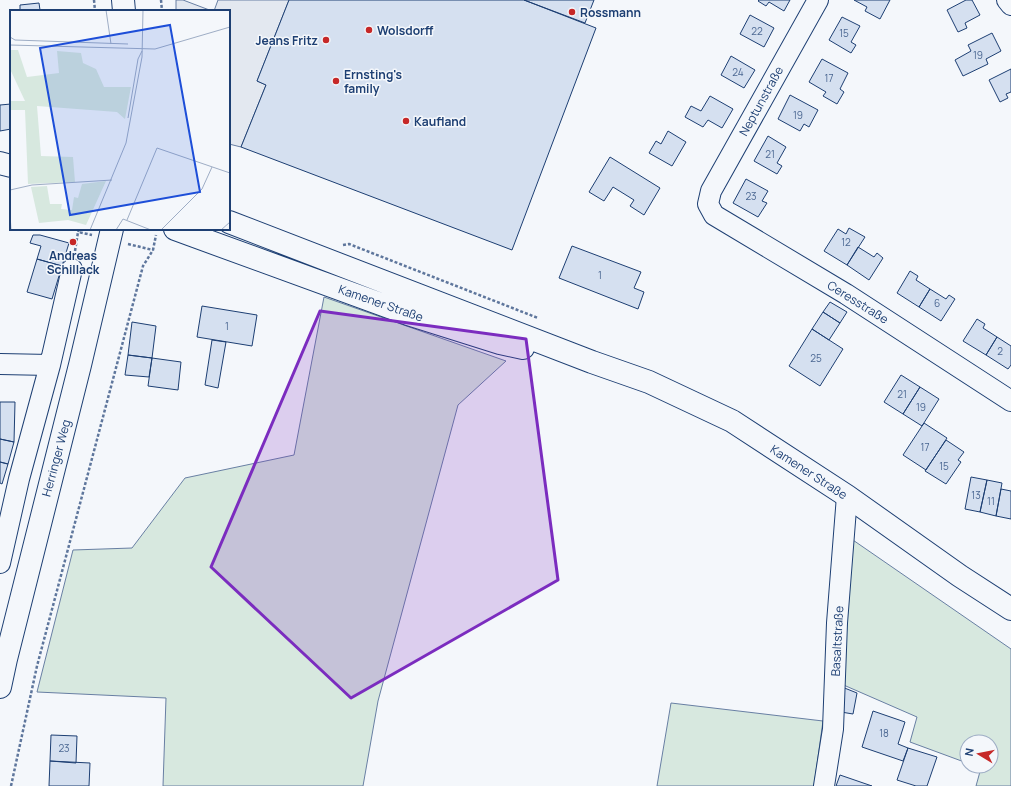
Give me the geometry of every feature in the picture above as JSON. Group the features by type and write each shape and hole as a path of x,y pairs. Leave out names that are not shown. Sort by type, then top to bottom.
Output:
{"main road":[{"path":"123,0 124,10"},
{"path":"0,163 10,166"},
{"name":"Kamener Straße","path":"230,222 592,362 649,382 732,421 847,496 960,576 1011,609"},
{"name":"Herringer Weg","path":"0,687 7,651 80,365 112,230"},
{"name":"Kamener Straße","path":"178,230 408,314 500,343 592,362"}],"street":[{"name":"Neptunstraße","path":"708,204 711,191 818,0"},
{"path":"1007,0 1011,5"},
{"name":"Ceresstraße","path":"708,204 714,215 846,294 1011,401"},
{"path":"0,563 19,479 50,365 72,269"},
{"path":"0,364 50,365"},
{"name":"Basaltstraße","path":"824,786 833,729 837,623 847,496"}],"path":[{"path":"94,0 95,10"},
{"path":"161,0 162,10"},
{"path":"11,786 37,666 74,524 143,266 153,250 158,230"}],"highlighted area":[{"path":"320,311 526,339 558,580 351,698 211,567"}],"shaded area":[{"path":"176,0 183,0 209,10 176,10"},
{"path":"218,0 289,0 257,81 266,85 241,147 230,144 230,10 214,10"},
{"path":"324,297 506,361 458,405 378,701 363,786 163,786 166,698 37,692 73,550 132,548 185,478 294,455"},
{"path":"850,538 1011,649 1011,786 976,786 979,774 999,774 999,734 959,734 959,760 910,742 917,717 839,683"},
{"path":"671,703 823,721 814,786 657,786"}],"building":[{"name":"Kaufland","path":"289,0 524,0 596,28 512,250 241,147 266,85 257,81"},
{"name":"Rossmann","path":"524,0 594,0 585,23"},
{"path":"790,0 784,11 769,2 766,6 758,1"},
{"path":"854,0 890,0 880,19 865,11 867,7"},
{"path":"966,0 972,0 980,15 965,23 967,28 958,32 947,10"},
{"path":"39,3 40,10 20,10 20,5"},
{"path":"750,15 774,28 764,47 740,34"},
{"path":"842,17 860,26 851,42 856,45 851,53 829,40"},
{"path":"992,33 1001,51 986,59 988,64 963,76 955,60 971,51 968,45"},
{"path":"731,56 755,70 744,88 721,75"},
{"path":"822,59 848,73 840,89 844,92 837,104 823,96 826,92 809,82"},
{"path":"1011,69 1011,92 1006,94 1008,98 1000,102 989,80"},
{"path":"790,95 818,110 809,127 804,124 800,131 778,119"},
{"path":"710,96 733,109 722,128 708,120 703,127 685,117 691,106 701,111"},
{"path":"10,104 10,129 0,131 0,105"},
{"path":"668,131 686,142 672,166 649,153 656,141 661,144"},
{"path":"768,136 786,147 777,163 782,166 777,174 754,161"},
{"path":"610,157 660,188 644,215 630,206 634,200 613,187 604,201 589,192"},
{"path":"746,179 768,191 762,201 767,203 758,217 733,203"},
{"path":"849,228 865,237 847,265 824,251 838,229 846,234"},
{"path":"33,235 40,235 69,243 62,266 37,259 41,246 30,243"},
{"path":"572,246 641,272 634,288 644,292 638,309 559,278"},
{"path":"858,247 874,257 877,253 883,258 869,280 847,265"},
{"path":"37,259 62,266 52,299 27,292"},
{"path":"910,271 918,276 916,280 930,289 919,307 897,293"},
{"path":"930,289 946,299 949,295 955,299 941,321 919,307"},
{"path":"830,302 847,312 840,323 823,312"},
{"path":"202,306 257,315 252,346 197,337"},
{"path":"823,312 840,323 829,340 812,329"},
{"path":"977,319 985,324 983,328 997,337 986,355 963,341"},
{"path":"132,322 156,326 152,358 128,355"},
{"path":"812,329 843,349 820,386 789,366"},
{"path":"997,337 1011,346 1011,365 1008,369 986,355"},
{"path":"212,340 226,342 218,388 205,385"},
{"path":"128,355 152,358 149,377 125,375"},
{"path":"152,358 181,362 178,390 148,386"},
{"path":"901,375 920,387 903,414 884,402"},
{"path":"920,387 939,399 922,426 903,414"},
{"path":"0,402 15,402 14,442 0,439"},
{"path":"924,423 947,438 926,470 903,455"},
{"path":"0,439 14,442 8,464 0,462"},
{"path":"946,440 964,452 958,460 961,462 946,484 925,471"},
{"path":"0,462 8,464 2,484 0,483"},
{"path":"971,477 987,480 980,512 965,509"},
{"path":"987,480 1002,483 996,516 980,512"},
{"path":"1001,489 1011,491 1011,519 996,516"},
{"path":"842,687 857,693 853,714 841,712"},
{"path":"873,711 905,722 898,744 908,748 903,761 862,747"},
{"path":"51,735 77,736 76,763 50,761"},
{"path":"908,748 937,757 927,786 916,786 897,780"},
{"path":"50,761 90,763 89,786 49,786"},
{"path":"840,775 872,786 836,786"}],"place":[{"name":"Rossmann","path":"572,12"},
{"name":"Wolsdorff","path":"369,30"},
{"name":"Jeans Fritz","path":"326,40"},
{"name":"Ernsting's family","path":"336,81"},
{"name":"Kaufland","path":"406,121"},
{"name":"Andreas Schillack","path":"73,242"}]}
